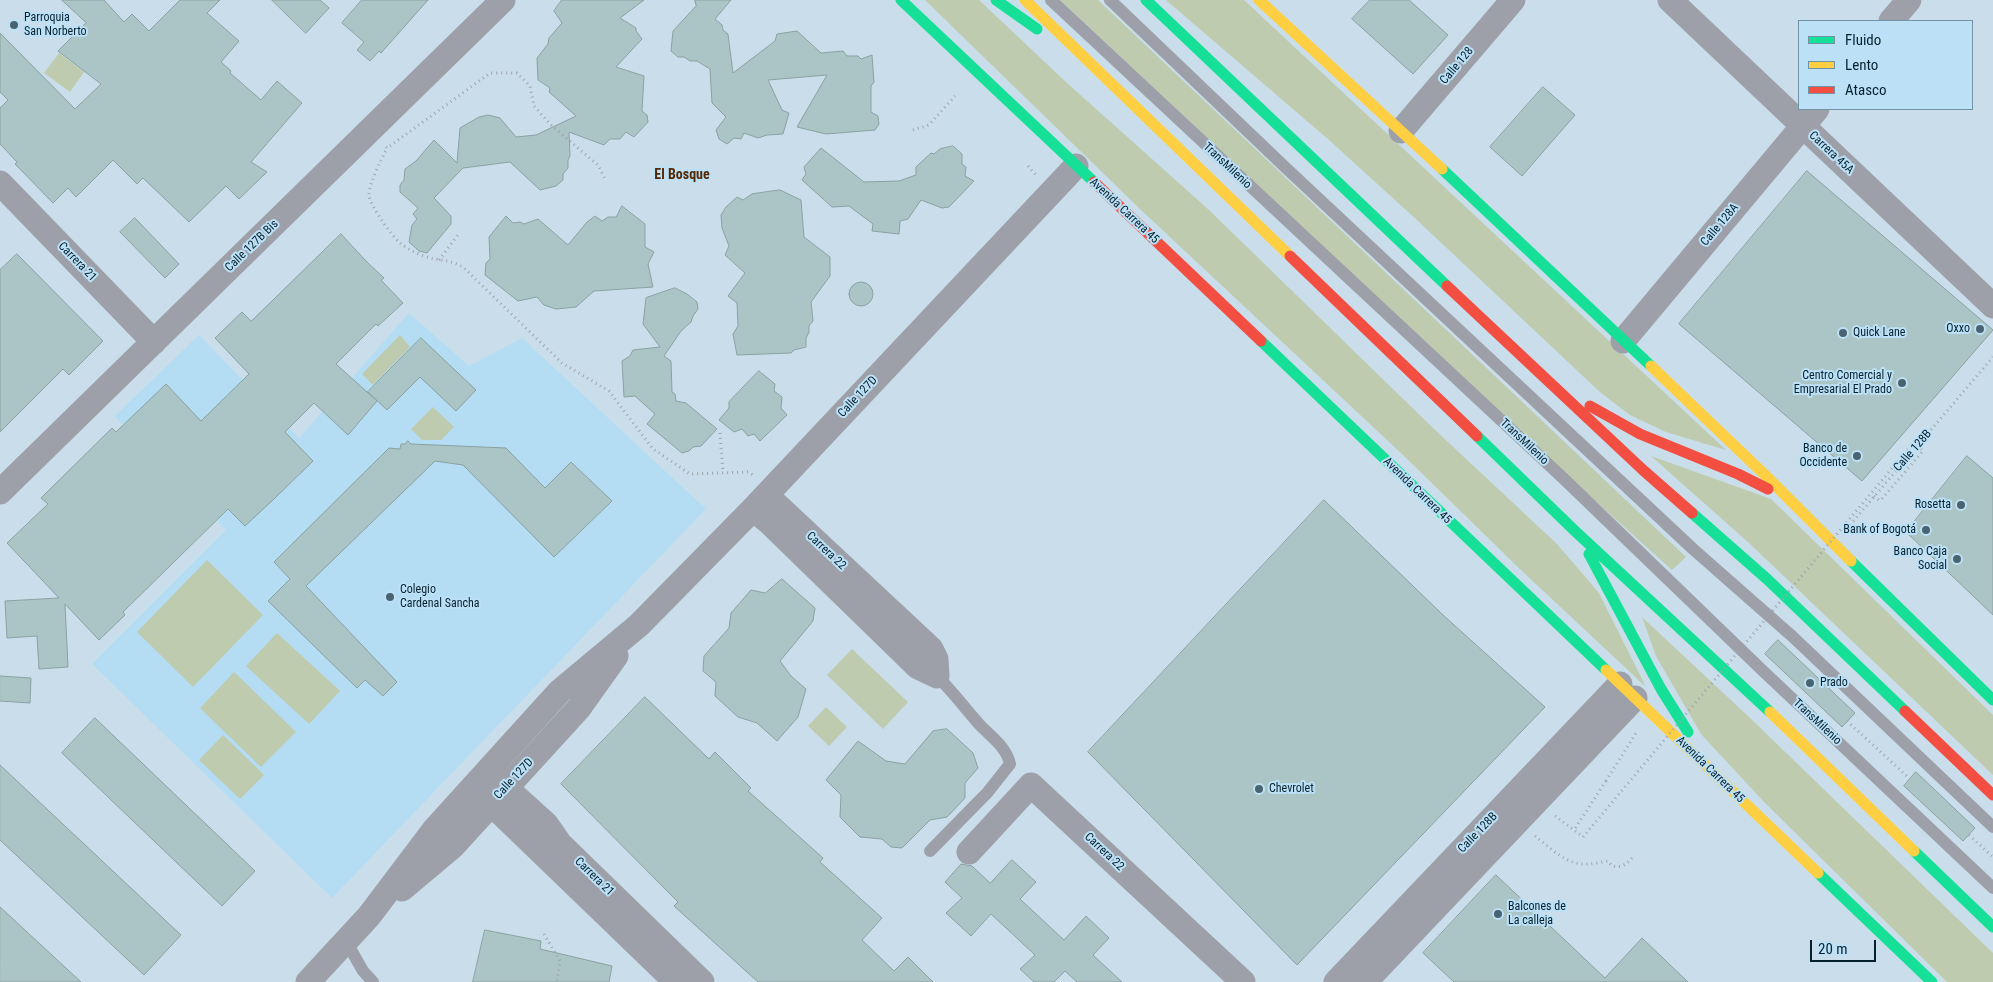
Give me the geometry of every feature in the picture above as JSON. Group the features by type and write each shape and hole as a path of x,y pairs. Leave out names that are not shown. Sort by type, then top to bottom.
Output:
{"highway":[{"name":"Avenida Carrera 45","path":"901,0 1932,982"},
{"path":"996,0 1105,78"},
{"path":"1025,0 1575,531 1744,686 1993,927"},
{"path":"1146,0 1550,383 1643,470 1767,580 1993,795"},
{"path":"1259,0 1733,444 1931,642 1993,700"},
{"path":"1550,383 1640,434 1738,474 1788,499"},
{"path":"1575,531 1617,603 1644,661 1673,711 1722,781"}],"street":[{"name":"Calle 127B Bis","path":"0,492 503,0"},
{"name":"Calle 128","path":"1401,132 1513,0"},
{"name":"Carrera 45A","path":"1670,0 1798,107"},
{"path":"1892,20 1909,0"},
{"name":"Carrera 45A","path":"1810,117 1993,306"},
{"name":"Calle 128A","path":"1623,340 1810,117"},
{"name":"Calle 127D","path":"308,982 369,916 434,830 560,691 639,625 764,497 1076,166"},
{"name":"Carrera 21","path":"0,183 154,342"},
{"name":"Carrera 22","path":"764,497 769,522 918,667 937,676"},
{"name":"Calle 127D","path":"369,916 452,847 579,708 639,625"},
{"name":"Calle 128B","path":"1336,982 1628,691"},
{"name":"Calle 128B","path":"1365,982 1628,691"},
{"name":"Carrera 21","path":"481,779 676,982"},
{"name":"Carrera 22","path":"969,852 1031,784 1244,982"},
{"name":"Carrera 21","path":"499,796 546,824 560,844 702,982"}],"lane":[{"name":"TransMilenio","path":"1051,0 1564,479 1755,664 1993,888"},
{"path":"1110,0 1293,175 1693,549 1793,637 1993,827"},
{"name":"Carrera 22","path":"930,851 987,793 1010,764 1008,755 998,742 980,725 957,696 937,676"},
{"path":"346,941 363,971 373,982"}],"path":[{"path":"605,179 598,165 551,125 534,106 530,86 517,73 490,73 387,148 378,165 369,194 376,212 400,244 423,256 454,261 464,268 562,363 609,391 653,449 690,474 749,472 764,497"},
{"path":"913,130 929,125 955,96"},
{"path":"370,130 387,148"},
{"path":"1028,166 1038,176"},
{"path":"439,260 458,235"},
{"name":"Calle 128B","path":"1833,544 1993,358"},
{"path":"720,433 723,472"},
{"path":"1562,820 1584,837 1914,442 1924,451 1880,501 1874,496"},
{"path":"1847,721 1910,779"},
{"path":"1574,830 1637,732"},
{"path":"1530,831 1559,854 1570,861 1578,863 1608,862 1612,866 1619,867 1626,864 1634,855"},
{"path":"1969,835 1993,857"},
{"path":"544,934 560,961 557,982"}],"shaded area":[{"name":"Colegio Cardenal Sancha","path":"409,313 469,366 522,338 706,509 332,898 92,664 226,530 115,416 199,335 299,438"}],"green space":[{"path":"925,0 979,0 1067,83 1209,210 1433,428 1557,544 1599,593 1646,687 1523,572 1403,455 1140,209"},
{"path":"1060,0 1098,0 1686,557 1672,570 1571,479"},
{"path":"1166,0 1244,0 1726,450 1666,432 1630,415 1601,393 1329,140"},
{"path":"59,53 84,72 70,92 44,73"},
{"path":"400,335 410,347 373,385 362,374"},
{"path":"433,407 454,427 441,440 422,440 411,429"},
{"path":"1651,456 1771,499 1993,715 1993,775 1749,543"},
{"path":"207,560 263,615 193,687 137,632"},
{"path":"1642,617 1749,717 1993,953 1993,982 1947,982 1764,802 1701,734 1656,656"},
{"path":"277,633 340,691 309,724 246,666"},
{"path":"852,649 908,702 883,729 827,675"},
{"path":"234,672 296,732 261,767 200,708"},
{"path":"826,707 847,727 829,746 808,726"},
{"path":"223,735 264,775 240,799 199,760"}],"building":[{"path":"62,0 104,0 124,22 132,14 149,31 180,0 220,0 207,13 239,41 221,62 231,71 230,73 261,100 277,81 302,103 251,162 267,172 239,199 226,186 189,222 143,178 137,184 113,160 76,197 68,188 53,203 15,164 17,162 0,144 0,108 8,100 0,92 0,33 75,109 101,84 58,51 86,23"},
{"path":"272,0 320,0 329,8 306,33"},
{"path":"362,0 428,0 381,53 379,51 370,61 357,50 364,42 342,23"},
{"path":"562,0 644,0 620,18 636,28 642,39 616,67 644,76 642,111 647,115 648,122 634,137 626,132 620,139 610,139 604,145 569,132 570,156 568,168 563,174 563,180 556,186 540,190 510,162 463,168 434,198 451,216 451,224 427,253 419,251 409,242 412,225 417,219 413,214 418,208 400,192 400,185 404,180 405,169 416,161 434,140 457,163 460,128 479,117 488,115 500,118 516,137 536,135 576,116 549,92 550,88 538,80 537,58 548,44 549,38 562,23 554,11"},
{"path":"695,0 731,0 715,19 728,34 733,73 775,41 777,34 797,31 821,53 843,51 847,56 858,56 861,59 872,55 874,82 871,86 871,112 878,116 879,124 875,130 826,134 797,127 827,75 768,80 782,110 789,113 783,134 767,135 758,138 744,133 741,139 734,138 727,144 719,139 716,130 726,117 712,103 710,69 697,61 678,57 671,51 673,31 696,6"},
{"path":"1370,0 1409,0 1448,35 1413,74 1352,19"},
{"path":"1543,87 1575,115 1522,176 1490,147"},
{"path":"953,146 962,154 962,164 966,167 965,176 974,181 949,207 942,208 921,200 908,219 900,221 899,234 872,231 873,224 849,206 832,207 802,180 806,174 804,167 821,148 864,182 899,181 916,175 916,167 931,153 934,154 940,149"},
{"path":"1807,171 1993,330 1862,481 1679,324"},
{"path":"780,190 801,200 804,237 830,257 830,276 811,302 813,321 809,326 806,347 794,350 791,353 737,355 733,334 738,326 737,303 728,296 745,273 725,255 729,246 722,228 721,215 726,207 737,197 743,200 752,194"},
{"path":"622,206 645,224 645,247 654,252 648,264 653,287 594,291 576,307 556,309 544,305 537,297 518,301 485,275 486,263 490,259 489,237 506,216 513,223 520,222 524,224 538,219 568,245 587,222 595,216 602,221 608,217 616,217"},
{"path":"135,218 179,264 165,278 120,232"},
{"path":"341,234 384,278 381,280 403,303 378,326 376,324 336,364 377,401 348,435 314,403 285,432 313,461 275,498 245,526 228,509 123,612 125,615 99,640 65,604 68,667 39,669 37,636 7,638 5,601 59,598 7,543 48,504 41,498 112,428 116,432 166,384 201,421 249,374 215,338 242,312 251,321"},
{"path":"17,254 103,341 69,375 63,369 0,432 0,270"},
{"path":"861,282 870,285 873,294 870,303 861,306 852,303 849,294 852,285"},
{"path":"675,288 697,302 698,309 691,322 681,331 664,356 671,361 672,392 675,394 676,401 686,403 717,429 701,446 693,447 689,451 682,453 647,424 655,414 635,396 624,397 622,361 630,356 633,350 660,347 643,324 646,298"},
{"path":"421,338 476,390 456,411 420,377 387,410 368,392"},
{"path":"759,371 775,384 774,391 782,397 781,408 787,415 760,441 754,434 748,436 742,429 734,432 719,420 729,408 729,402"},
{"path":"408,441 411,444 506,448 545,488 571,462 612,501 554,557 463,465 435,461 306,586 397,682 383,696 365,680 357,688 268,601 290,579 274,562 389,448 400,449 401,444 405,444"},
{"name":"Rosetta","path":"1967,456 1993,478 1993,615 1906,532"},
{"path":"1324,500 1443,615 1545,707 1297,965 1088,752"},
{"path":"782,579 815,608 813,621 780,661 791,676 806,689 798,717 777,741 757,723 738,717 715,696 716,682 703,671 704,656 729,628 731,613 751,590 765,593"},
{"name":"Prado","path":"1778,640 1855,713 1842,727 1765,654"},
{"path":"0,676 31,678 30,703 0,701"},
{"path":"645,697 709,759 715,752 751,788 748,791 823,858 820,862 882,918 862,940 894,971 908,957 933,982 758,982 674,906 678,902 561,784"},
{"path":"95,718 255,871 222,906 62,753"},
{"path":"947,729 973,753 978,768 965,783 965,798 947,817 930,820 902,848 891,847 882,839 860,837 840,817 841,795 826,780 858,741 886,761 905,764 933,731"},
{"path":"0,765 181,935 144,975 0,840"},
{"path":"1916,772 1975,828 1963,841 1904,786"},
{"path":"1012,860 1036,882 1020,899 1064,940 1086,916 1109,938 1093,955 1122,982 1077,982 1065,971 1054,982 1034,982 1020,969 1035,955 991,914 971,936 946,913 962,898 945,882 961,864 972,866 990,883"},
{"name":"Balcones de La calleja","path":"1496,875 1605,978 1642,938 1688,982 1454,982 1423,953"},
{"path":"0,907 81,982 0,982"},
{"path":"485,930 541,941 540,949 612,966 609,982 473,982"}],"traffic: fast":[{"path":"901,0 1094,182"},
{"path":"996,0 1037,29"},
{"path":"1146,0 1447,286"},
{"path":"1442,169 1651,366"},
{"path":"1261,341 1606,670"},
{"path":"1477,436 1575,531 1770,712"},
{"path":"1692,513 1767,579 1905,711"},
{"path":"1589,554 1661,689 1688,732"},
{"path":"1851,561 1993,700"},
{"path":"1914,851 1993,927"},
{"path":"1818,873 1932,982"}],"traffic: slow":[{"path":"1025,0 1290,256"},
{"path":"1259,0 1442,169"},
{"path":"1651,366 1765,475 1851,561"},
{"path":"1606,670 1818,873"},
{"path":"1770,712 1914,851"}],"traffic: jam":[{"path":"1094,182 1261,341"},
{"path":"1290,256 1477,436"},
{"path":"1447,286 1643,470 1692,513"},
{"path":"1590,406 1640,434 1738,474 1768,489"},
{"path":"1905,711 1993,795"}],"place":[{"name":"Parroquia San Norberto","path":"14,25"},
{"name":"Oxxo","path":"1980,329"},
{"name":"Quick Lane","path":"1843,333"},
{"name":"Centro Comercial y Empresarial El Prado","path":"1902,383"},
{"name":"Banco de Occidente","path":"1857,456"},
{"name":"Rosetta","path":"1961,505"},
{"name":"Bank of Bogotá","path":"1926,530"},
{"name":"Banco Caja Social","path":"1957,559"},
{"name":"Colegio Cardenal Sancha","path":"390,597"},
{"name":"Prado","path":"1810,683"},
{"name":"Chevrolet","path":"1259,789"},
{"name":"Balcones de La calleja","path":"1498,914"}],"district":[{"name":"El Bosque","path":"682,175"}]}
